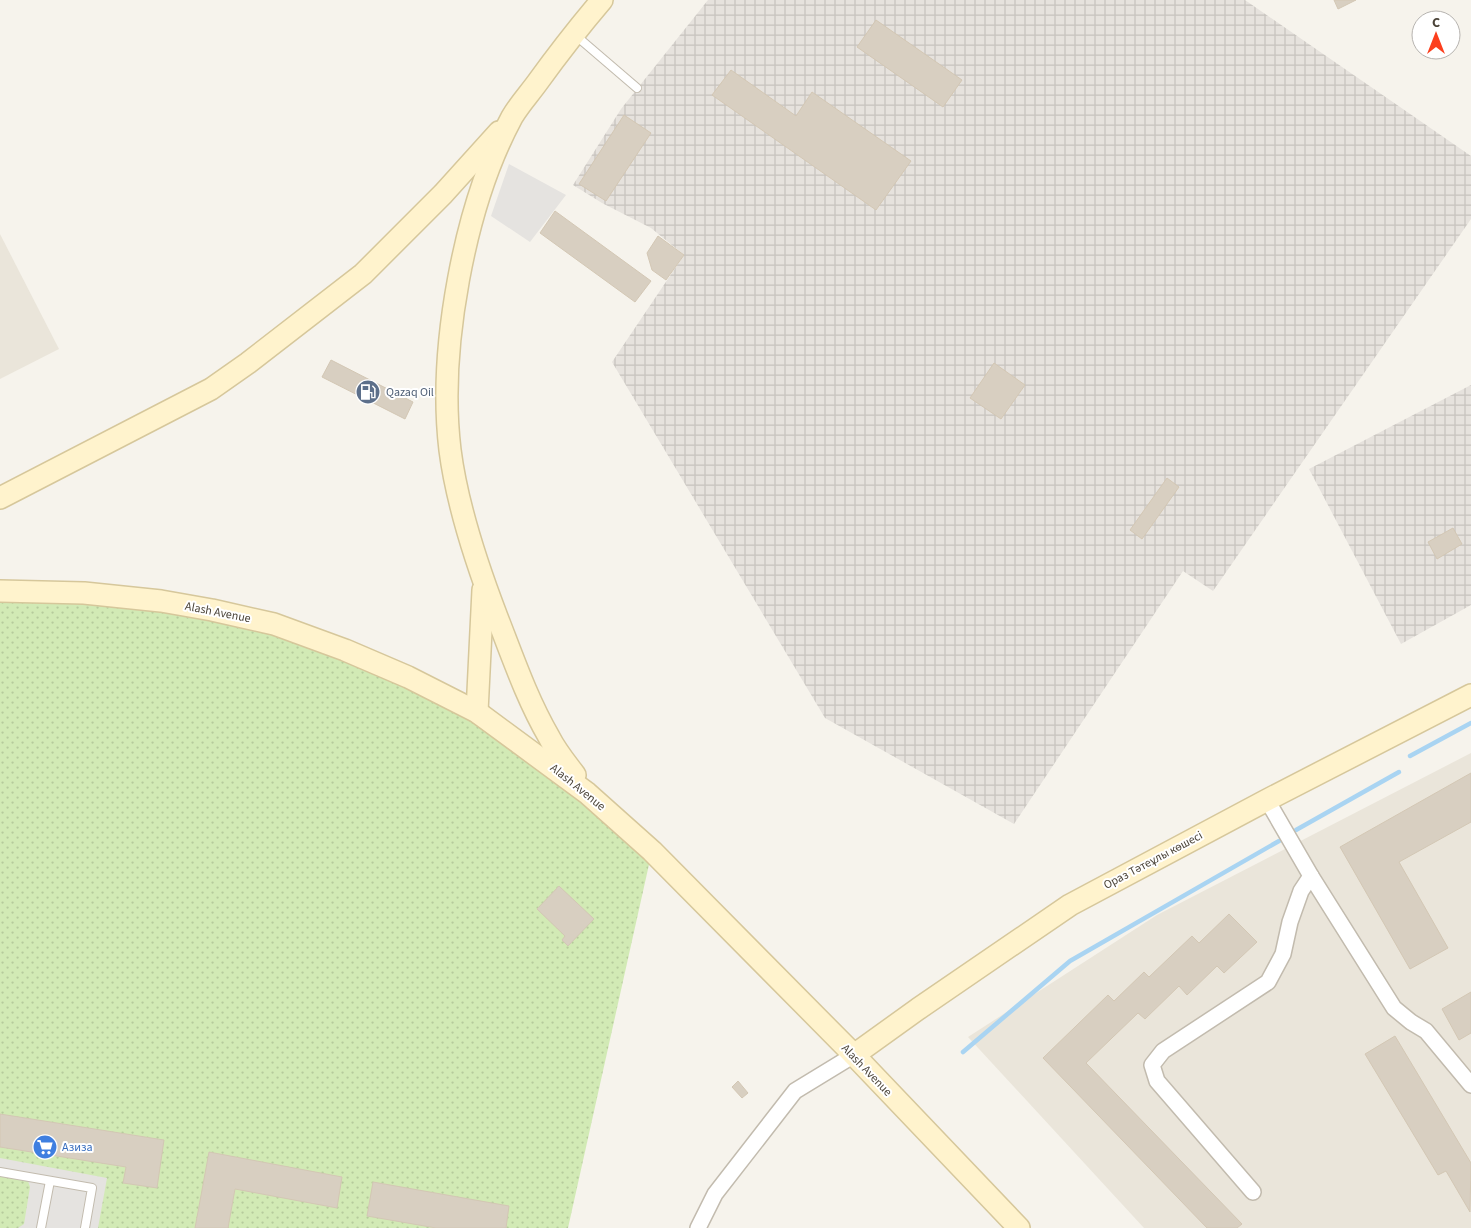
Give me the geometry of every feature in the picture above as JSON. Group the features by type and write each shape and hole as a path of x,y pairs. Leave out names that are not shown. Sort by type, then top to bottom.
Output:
{"main road":[{"path":"0,498 210,389 248,364 363,274 443,194 513,116 573,33 602,0"},
{"path":"513,116 499,144 469,228 450,339 448,398 450,449 456,487 483,579 526,690 549,739 587,793"},
{"path":"477,712 483,614 483,579"},
{"name":"Alash Avenue","path":"0,591 84,593 161,601 274,624 344,650 408,677 477,712 587,793 652,851 854,1055 1019,1228"},
{"name":"Ораз Тәтеұлы көшесі","path":"854,1055 918,1008 1070,905 1267,800 1471,695"}],"street":[{"path":"1267,800 1311,876 1394,1008 1426,1031 1471,1085"},
{"path":"1253,1192 1157,1081 1152,1065 1163,1051 1268,982 1282,954 1290,922 1301,891 1311,876"},
{"path":"698,1228 715,1194 795,1091 854,1055"}],"lane":[{"path":"573,33 637,88"},
{"path":"0,1172 92,1188 85,1228"},
{"path":"41,1228 50,1181"}],"shaded area":[{"path":"708,0 1245,0 1471,156 1471,219 1213,591 1183,571 1014,824 825,718 612,362 684,255 651,228 602,203 573,185 621,109"},
{"path":"509,164 566,195 530,242 491,216"},
{"path":"0,234 59,349 0,379"},
{"path":"1471,385 1471,605 1401,644 1309,469"},
{"path":"1471,753 1471,1228 1144,1228 968,1037 1157,915"},
{"path":"0,1158 107,1178 98,1228 18,1228 24,1224 30,1187 28,1181 24,1178 0,1174"}],"green space":[{"path":"0,591 212,610 477,712 652,851 568,1228 0,1228"}],"building":[{"path":"1334,0 1356,0 1338,9"},
{"path":"876,20 962,80 943,107 857,47"},
{"path":"731,70 796,116 812,92 911,161 876,210 712,95"},
{"path":"624,115 651,133 606,201 579,184"},
{"path":"555,211 651,281 635,302 540,233"},
{"path":"658,236 684,255 666,280 652,270 647,253"},
{"path":"331,360 413,402 405,419 322,377"},
{"path":"994,363 1025,385 1001,419 970,398"},
{"path":"1167,478 1179,487 1142,539 1130,530"},
{"path":"1453,528 1462,544 1437,559 1428,542"},
{"path":"1471,773 1471,822 1399,862 1448,948 1410,969 1340,847"},
{"path":"559,886 594,919 568,946 562,940 565,936 537,909"},
{"path":"1229,914 1257,942 1224,973 1217,966 1187,995 1179,986 1145,1019 1138,1013 1086,1063 1242,1224 1237,1228 1207,1228 1043,1058 1108,995 1114,1001 1144,972 1149,977 1192,936 1199,943"},
{"path":"1471,992 1471,1033 1459,1040 1442,1009"},
{"path":"1395,1036 1471,1163 1470,1212 1446,1171 1438,1175 1365,1054"},
{"path":"738,1081 748,1093 742,1098 732,1087"},
{"path":"0,1114 164,1140 157,1188 123,1183 126,1167 0,1147"},
{"path":"209,1152 342,1177 337,1208 235,1189 228,1228 195,1228"},
{"path":"373,1182 509,1206 506,1228 436,1228 367,1216"}],"waterway":[{"path":"1410,756 1471,723"},
{"path":"1296,830 1399,772"},
{"path":"963,1052 1070,961 1279,841"}],"place":[{"name":"Qazaq Oil","path":"368,392"},
{"name":"Азиза","path":"45,1147"}]}
